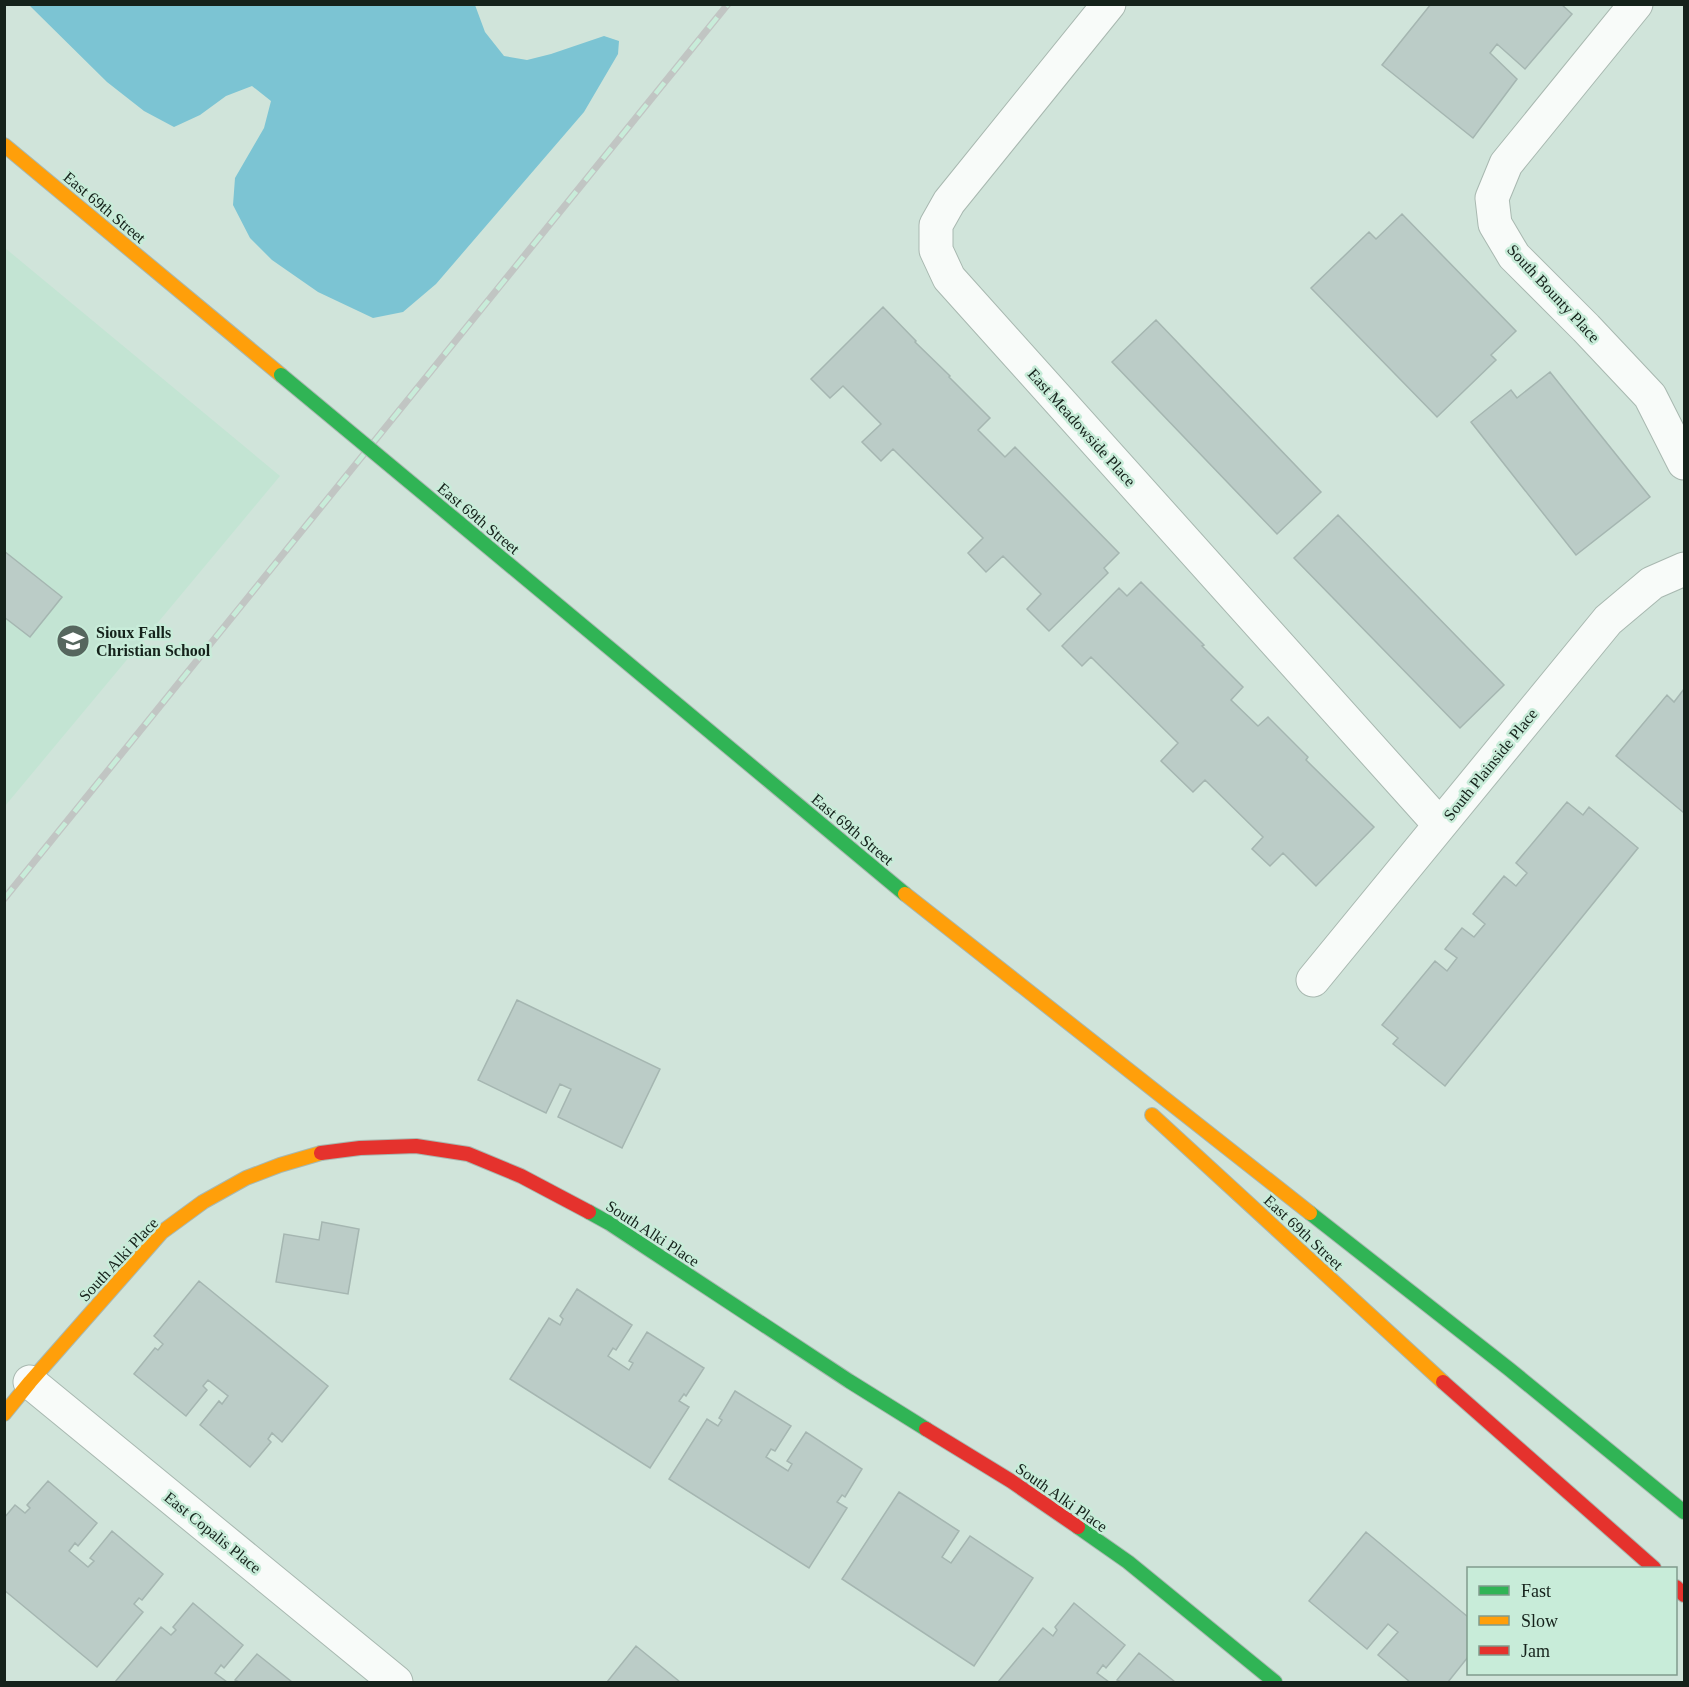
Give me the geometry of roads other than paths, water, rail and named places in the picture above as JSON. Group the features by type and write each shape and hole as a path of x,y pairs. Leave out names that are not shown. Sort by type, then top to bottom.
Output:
{"main road":[{"name":"East 69th Street","path":"4,145 933,917 1509,1369 1684,1512"},
{"name":"East 69th Street","path":"933,917 1072,1043"},
{"name":"East 69th Street","path":"1142,1106 1466,1403 1652,1567"},
{"name":"South Alki Place","path":"4,1414 162,1232 203,1202 246,1178 279,1165 322,1153 360,1148 416,1146 468,1154 521,1176 609,1223 849,1381 1011,1480 1128,1562 1275,1683"}],"street":[{"name":"East Meadowside Place","path":"1109,4 949,202 936,225 936,250 949,278 1440,825"},
{"name":"South Bounty Place","path":"1636,4 1506,164 1492,198 1495,224 1514,256 1650,396 1684,463"},
{"name":"South Plainside Place","path":"1313,980 1608,620 1652,583 1684,569"},
{"name":"East Copalis Place","path":"30,1382 396,1683"}],"water":[{"path":"29,5 475,5 485,32 504,56 527,60 604,36 619,41 618,54 584,112 436,284 403,312 373,318 318,292 272,260 250,238 233,205 235,178 264,128 271,101 252,86 226,96 200,115 174,127 144,111 107,82"}],"railway":[{"path":"4,899 728,4"}],"place":[{"name":"Sioux Falls Christian School","path":"73,641"}]}
